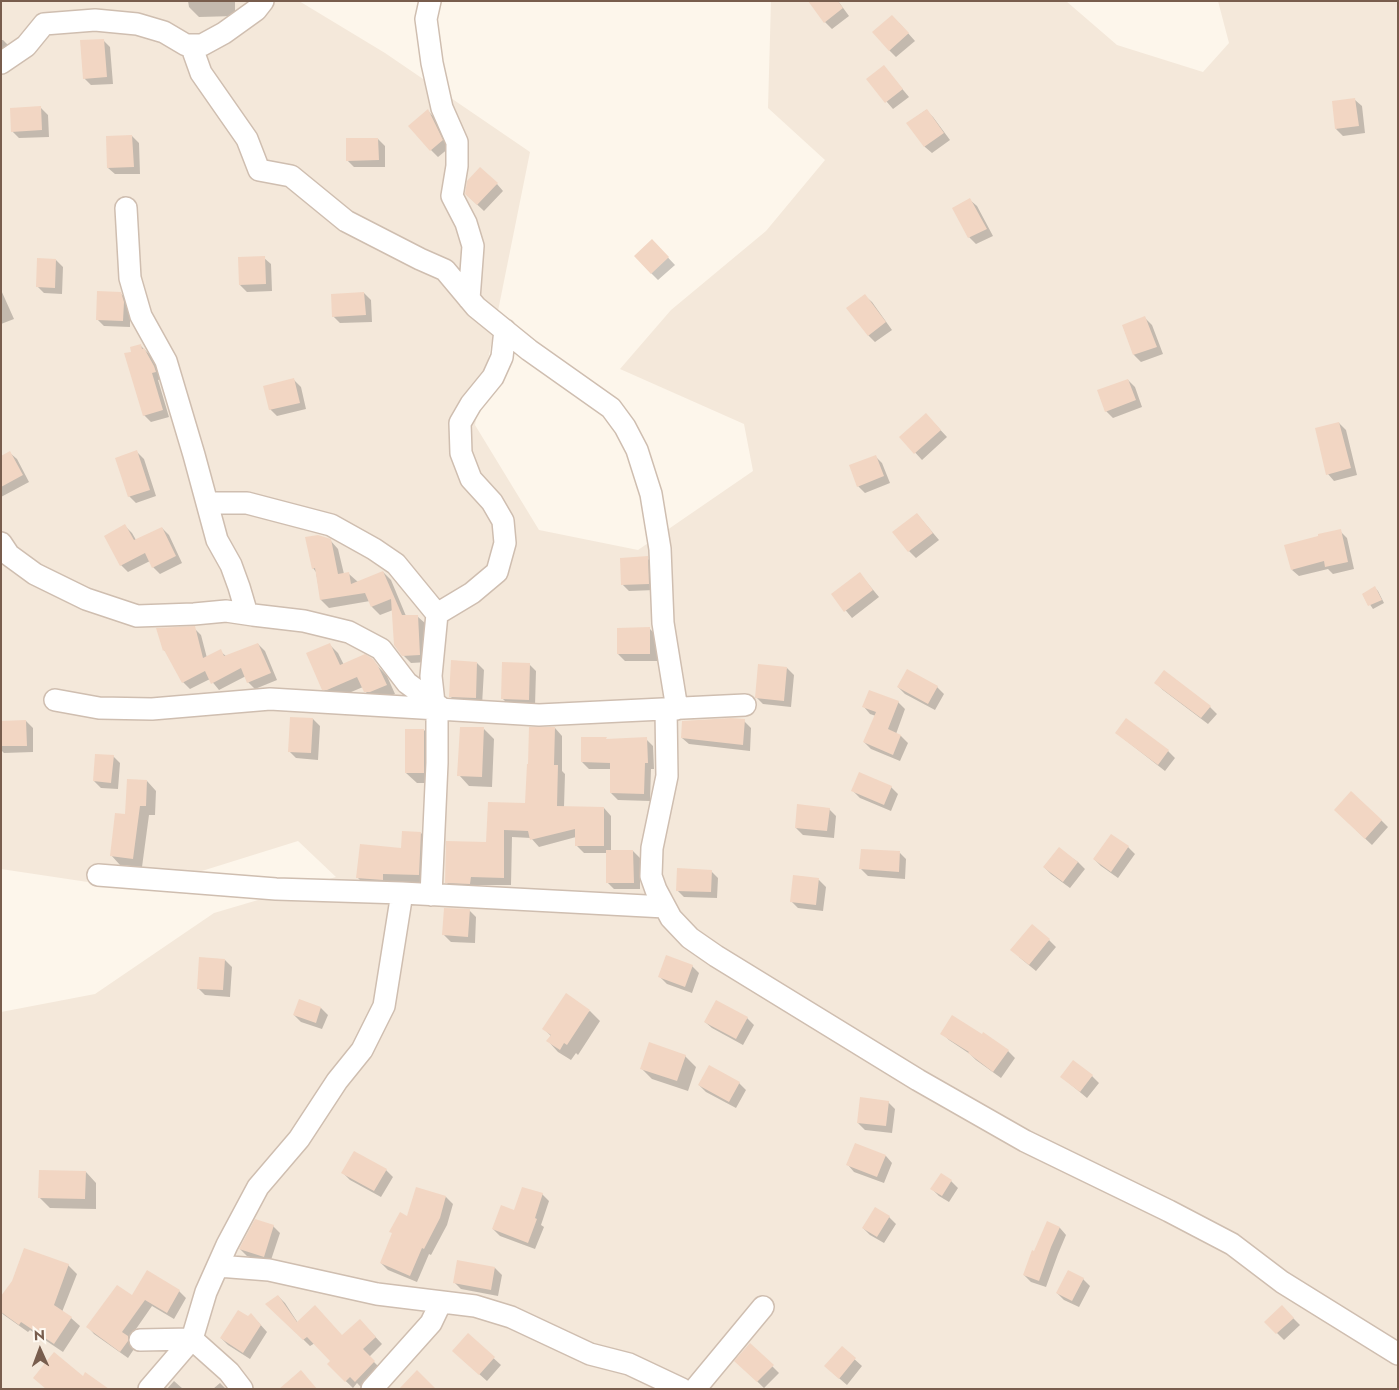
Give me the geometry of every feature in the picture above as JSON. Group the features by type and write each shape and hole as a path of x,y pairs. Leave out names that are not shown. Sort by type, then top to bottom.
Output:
{"street":[{"path":"1,63 26,46 44,24 95,20 137,24 164,32 186,45 202,45 224,33 256,10 263,1"},
{"path":"430,1 426,19 432,63 442,108 457,142 457,166 452,196 466,223 472,246 469,299"},
{"path":"191,45 201,73 247,139 259,170 291,176 346,221 445,270 476,307 528,350 611,408 625,427 637,450 651,494 660,548 671,709 667,776 652,848 651,876 656,890 671,918 690,938 716,956 910,1075 1024,1141 1232,1244 1282,1282 1398,1354"},
{"path":"126,208 130,278 140,316 166,362 217,540 231,565 247,614"},
{"path":"436,614 472,593 497,572 505,543 503,521 492,502 471,479 461,453 460,423 471,404 493,377 502,357 505,330"},
{"path":"207,503 247,503 331,525 374,549 396,564 436,614 431,676 438,707 431,895"},
{"path":"1,544 9,555 35,574 86,599 137,616 226,611 304,621 349,632 381,649 407,683 438,707"},
{"path":"55,700 99,708 152,709 270,699 438,707 539,715 745,706"},
{"path":"98,874 276,888 665,907"},
{"path":"149,1389 192,1339 206,1292 227,1245 258,1187 299,1139 337,1081 362,1050 384,1006 402,893"},
{"path":"218,1266 268,1270 377,1294 475,1306 511,1317 590,1354 629,1364 682,1389"},
{"path":"372,1389 430,1323 441,1302"},
{"path":"695,1389 763,1307"},
{"path":"140,1340 192,1339 229,1372 242,1389"}],"shaded area":[{"path":"1,1 299,1 385,53 530,152 475,425 539,530 638,550 753,471 744,424 620,369 671,310 766,231 825,160 768,108 771,1 1066,1 1117,45 1203,72 1229,43 1218,1 1398,1 1398,1389 1,1389 1,1012 95,994 214,913 336,877 298,841 141,890 1,869"}],"building":[{"path":"808,1 838,1 843,8 824,23"},
{"path":"892,15 909,33 889,51 872,32"},
{"path":"104,39 107,77 83,79 80,40"},
{"path":"884,65 903,89 885,103 866,79"},
{"path":"1355,98 1359,126 1335,129 1332,101"},
{"path":"41,106 42,130 11,132 10,108"},
{"path":"428,109 443,140 430,151 408,126"},
{"path":"927,109 944,133 924,147 906,123"},
{"path":"132,135 134,167 107,168 106,136"},
{"path":"346,138 378,138 379,160 346,161"},
{"path":"480,167 498,183 477,205 465,194 467,181"},
{"path":"970,198 987,229 968,238 952,208"},
{"path":"652,239 669,257 651,274 634,256"},
{"path":"265,256 266,284 239,285 238,257"},
{"path":"37,258 56,259 55,288 36,287"},
{"path":"97,291 121,292 124,302 123,321 96,320"},
{"path":"364,292 366,315 332,317 331,294"},
{"path":"865,294 886,322 868,336 846,308"},
{"path":"1145,316 1157,347 1133,355 1122,325"},
{"path":"141,344 156,372 152,373 163,410 143,416 124,353 131,352 130,347"},
{"path":"294,378 300,403 269,410 263,386"},
{"path":"1128,379 1136,400 1105,412 1097,390"},
{"path":"926,413 941,430 914,454 899,437"},
{"path":"1339,422 1351,468 1326,475 1315,428"},
{"path":"137,450 150,490 128,497 115,458"},
{"path":"10,451 23,475 1,487 1,456"},
{"path":"876,455 884,476 857,487 849,465"},
{"path":"917,513 933,533 908,552 892,532"},
{"path":"125,524 134,540 162,527 176,556 152,568 145,553 120,566 104,536"},
{"path":"1341,529 1348,562 1325,567 1324,561 1291,570 1284,545"},
{"path":"318,535 331,539 338,574 349,572 351,584 383,571 402,615 418,615 420,655 402,656 394,645 391,599 371,607 365,593 320,600 315,568 312,569 305,537"},
{"path":"648,556 649,584 621,585 620,558"},
{"path":"860,572 873,590 844,612 831,594"},
{"path":"1375,586 1382,600 1368,606 1362,594"},
{"path":"195,626 203,658 221,649 224,656 258,643 271,673 247,683 241,668 211,684 205,671 182,683 163,651 156,628"},
{"path":"650,627 650,654 617,654 617,628"},
{"path":"330,643 340,665 365,654 373,659 387,685 370,692 364,692 357,677 327,690 322,690 306,653"},
{"path":"451,660 477,662 476,698 449,697"},
{"path":"502,662 530,663 529,700 501,699"},
{"path":"758,664 787,667 784,701 755,698"},
{"path":"907,669 938,686 928,704 897,687"},
{"path":"1164,670 1211,706 1201,718 1154,683"},
{"path":"869,690 899,701 888,729 901,735 893,755 863,742 876,712 862,707"},
{"path":"290,717 313,718 311,753 288,752"},
{"path":"1126,718 1169,750 1158,765 1115,733"},
{"path":"745,719 743,745 681,738 682,721"},
{"path":"26,720 27,746 1,746 1,721"},
{"path":"460,727 484,727 482,777 457,776"},
{"path":"529,727 555,727 554,765 558,765 557,806 604,807 604,846 575,846 575,829 530,840 528,831 504,830 504,878 471,877 470,884 445,883 446,841 486,842 488,802 525,803"},
{"path":"405,729 424,729 424,773 405,773"},
{"path":"581,737 607,737 606,739 647,737 648,763 645,763 644,794 610,793 610,763 581,762"},
{"path":"95,754 114,755 111,783 93,781"},
{"path":"859,772 892,786 884,805 851,791"},
{"path":"127,779 147,780 146,806 140,806 133,859 110,856 115,813 125,814"},
{"path":"1351,791 1382,820 1365,839 1334,810"},
{"path":"797,804 830,808 827,831 795,828"},
{"path":"402,831 421,832 419,875 383,874 383,880 356,878 360,844 401,848"},
{"path":"1111,834 1129,846 1111,872 1093,859"},
{"path":"1059,847 1078,862 1063,882 1043,867"},
{"path":"861,849 900,851 899,872 859,869"},
{"path":"606,850 633,850 634,883 606,883"},
{"path":"677,868 712,870 711,892 676,891"},
{"path":"793,875 819,878 816,905 790,902"},
{"path":"444,908 470,909 468,937 442,935"},
{"path":"1032,924 1050,939 1029,965 1010,950"},
{"path":"666,955 693,965 685,987 658,977"},
{"path":"199,957 225,959 223,990 197,989"},
{"path":"566,993 590,1010 567,1045 564,1043 560,1050 546,1041 551,1035 542,1029"},
{"path":"299,999 321,1007 316,1023 293,1015"},
{"path":"716,1000 748,1017 736,1039 704,1022"},
{"path":"952,1015 982,1034 983,1032 1009,1050 993,1072 969,1052 940,1034"},
{"path":"649,1042 686,1055 677,1081 640,1069"},
{"path":"1073,1060 1093,1075 1080,1092 1060,1077"},
{"path":"709,1065 740,1082 729,1102 698,1085"},
{"path":"860,1097 889,1101 886,1126 857,1123"},
{"path":"855,1143 886,1155 877,1177 846,1165"},
{"path":"354,1151 387,1169 374,1191 341,1173"},
{"path":"39,1170 86,1171 85,1199 38,1198"},
{"path":"941,1173 952,1180 942,1196 930,1189"},
{"path":"416,1187 446,1196 440,1218 424,1249 422,1248 410,1276 380,1263 392,1233 389,1232 400,1212 407,1216"},
{"path":"522,1187 543,1193 535,1218 537,1219 528,1243 492,1229 501,1205 514,1210"},
{"path":"875,1207 890,1216 877,1237 862,1228"},
{"path":"255,1219 274,1225 264,1257 239,1249"},
{"path":"1047,1221 1060,1227 1039,1281 1023,1275 1032,1250 1034,1251"},
{"path":"24,1248 69,1264 54,1305 72,1317 54,1344 21,1322 19,1325 1,1312 1,1296 12,1281"},
{"path":"457,1260 495,1267 491,1290 453,1283"},
{"path":"147,1270 180,1290 167,1313 145,1300 122,1332 128,1336 128,1341 120,1352 86,1327 117,1285 132,1295"},
{"path":"1068,1270 1084,1278 1072,1301 1056,1293"},
{"path":"278,1295 297,1322 315,1305 342,1335 360,1319 376,1337 363,1349 375,1361 355,1382 350,1377 345,1382 327,1364 330,1361 307,1337 303,1340 265,1304"},
{"path":"1282,1305 1294,1318 1276,1334 1264,1322"},
{"path":"238,1310 248,1316 251,1313 261,1325 243,1353 220,1338"},
{"path":"468,1333 495,1357 479,1375 452,1351"},
{"path":"750,1343 774,1365 757,1382 734,1361"},
{"path":"842,1346 856,1358 839,1379 824,1366"},
{"path":"54,1352 83,1376 85,1372 109,1389 46,1389 33,1378"},
{"path":"301,1370 317,1389 279,1389"},
{"path":"417,1370 436,1389 399,1389"}]}
